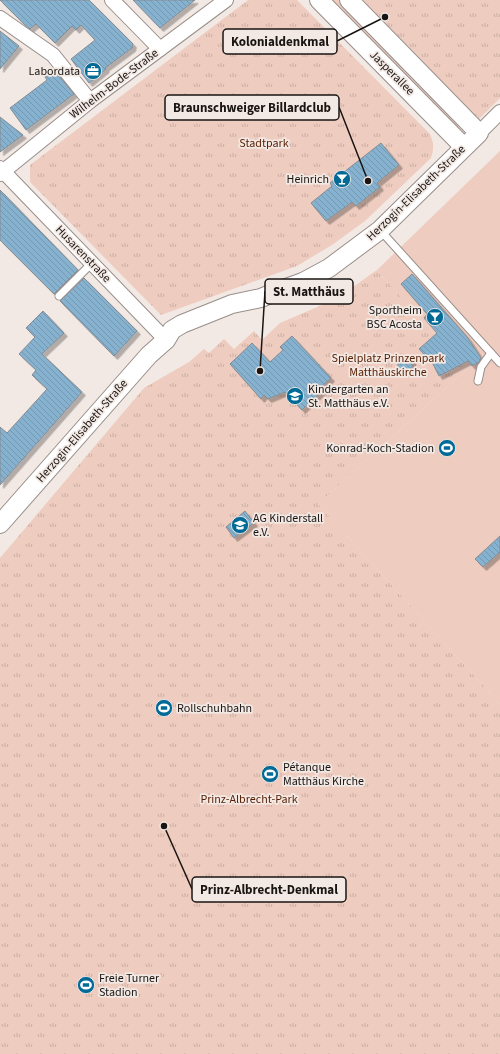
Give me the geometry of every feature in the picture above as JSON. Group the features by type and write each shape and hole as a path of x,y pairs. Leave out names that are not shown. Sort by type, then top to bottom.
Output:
{"street":[{"path":"112,0 160,49"},
{"name":"Wilhelm-Bode-Straße","path":"1,171 226,0"},
{"name":"Jasperallee","path":"319,0 464,147"},
{"name":"Jasperallee","path":"349,0 479,133"},
{"path":"0,18 53,55 90,102"},
{"name":"Herzogin-Elisabeth-Straße","path":"0,524 134,371 166,340 177,338 235,313 261,298 303,282 329,268 380,230 500,112"},
{"name":"Husarenstraße","path":"1,171 166,340"}],"lane":[{"path":"380,230 500,363"},
{"path":"59,296 92,263"},
{"path":"478,381 481,367 491,353"}],"green space":[{"name":"Stadtpark","path":"248,0 297,0 430,134 433,143 432,155 431,158 365,221 332,245 297,266 161,315 30,182 30,165"},
{"path":"327,0 341,0 462,122 456,130"},
{"path":"363,0 500,0 500,98 479,119"},
{"path":"500,151 500,704 318,504 466,370 377,270"},
{"name":"Prinz-Albrecht-Park","path":"377,270 466,370 318,504 500,704 500,1054 0,1054 0,558 144,388 189,362 204,349 209,353 224,339 234,349 254,331 262,340 280,323 336,299"}],"building":[{"path":"0,0 89,0 133,44 132,48 105,68 106,69 89,83 71,59 95,40 81,25 76,30 72,26 55,43 36,24 30,29"},
{"path":"133,0 195,0 160,28"},
{"path":"0,31 19,46 0,69"},
{"path":"54,70 74,94 26,130 10,108 47,80 45,77"},
{"path":"0,117 23,135 0,152"},
{"path":"381,143 399,165 377,183 380,187 356,206 352,202 326,221 311,203 332,186 330,183"},
{"path":"0,190 78,270 54,294 0,240"},
{"path":"412,274 468,338 481,358 479,362 472,366 468,361 439,376 433,364 419,349 437,333 424,318 427,314 401,284"},
{"path":"84,278 137,331 114,356 60,301"},
{"path":"43,311 64,333 42,354 82,392 0,485 0,427 7,433 47,389 32,375 36,370 19,354 35,337 26,328"},
{"path":"292,336 331,378 319,389 322,391 302,410 285,392 268,399 264,395 261,399 230,364 252,343 270,362 283,350 280,347"},
{"path":"402,359 412,359 412,369 407,372 402,372 398,368 398,363"},
{"name":"AG Kinderstall e.V.","path":"245,511 254,523 234,538 226,527"},
{"path":"500,536 500,552 483,567 475,559"}],"place":[{"name":"Kolonialdenkmal","path":"385,17"},
{"name":"Labordata","path":"93,71"},
{"name":"Heinrich","path":"342,179"},
{"name":"Braunschweiger Billardclub","path":"368,181"},
{"name":"Sportheim BSC Acosta","path":"435,317"},
{"name":"St. Matthäus","path":"260,371"},
{"name":"Kindergarten an St. Matthäus e.V.","path":"295,396"},
{"name":"Konrad-Koch-Stadion","path":"447,448"},
{"name":"AG Kinderstall e.V.","path":"240,525"},
{"name":"Rollschuhbahn","path":"164,708"},
{"name":"Pétanque Matthäus Kirche","path":"270,774"},
{"name":"Prinz-Albrecht-Denkmal","path":"164,826"},
{"name":"Freie Turner Stadion","path":"86,985"}],"park label":[{"name":"Spielplatz Prinzenpark Matthäuskirche","path":"388,365"}]}
